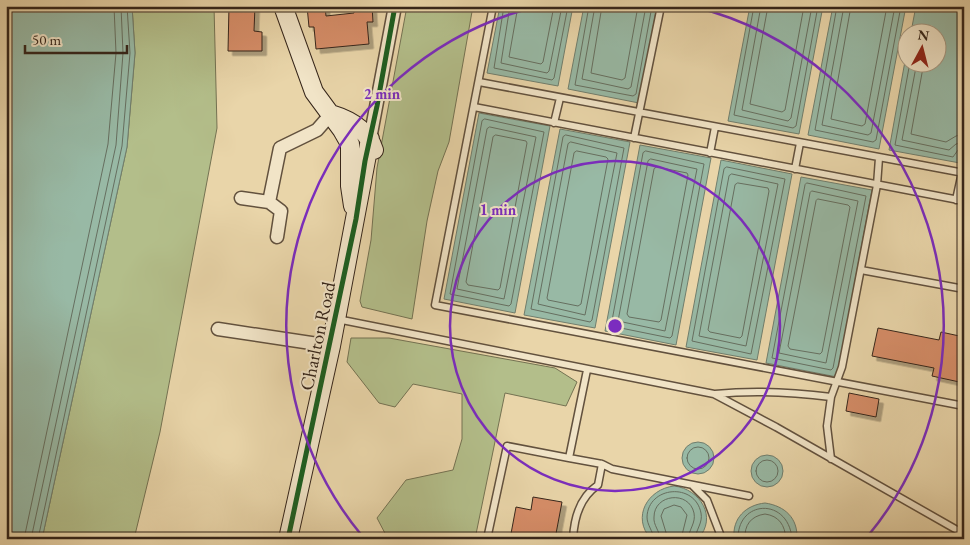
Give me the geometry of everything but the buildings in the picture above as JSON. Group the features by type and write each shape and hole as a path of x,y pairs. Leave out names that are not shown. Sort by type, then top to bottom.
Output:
{"street":[{"path":"282,6 314,92 350,144 350,186 356,219"},
{"path":"331,114 347,120 370,139 395,6"},
{"path":"269,202 280,148 317,130 331,114"},
{"name":"Charlton Road","path":"288,539 331,346 356,219 364,206 372,178 374,161 370,139"},
{"path":"241,198 269,202 281,211 277,237"},
{"path":"218,329 331,346"}],"lane":[{"path":"493,6 436,305 964,406"},
{"path":"634,138 662,6"},
{"path":"479,82 963,173"},
{"path":"554,123 560,98"},
{"path":"474,107 964,201"},
{"path":"710,153 715,127"},
{"path":"796,169 800,143"},
{"path":"831,459 826,426 831,397 838,382 861,270 877,185 880,158"},
{"path":"956,200 964,163"},
{"path":"861,270 964,290"},
{"path":"336,319 714,394 742,391 804,393 831,397"},
{"path":"569,458 587,370"},
{"path":"714,394 964,534"},
{"path":"487,539 507,446 602,464 612,469 749,496"},
{"path":"574,539 574,521 587,492 598,485 602,464"},
{"path":"689,483 707,500 722,539"}],"green space":[{"path":"132,6 214,6 217,128 160,432 134,539 42,539 127,147 135,53"},
{"path":"407,6 473,6 449,142 438,171 427,221 412,319 362,307 360,301 371,240 377,168"},
{"path":"351,338 389,338 555,368 577,382 566,406 505,393 475,539 388,539 377,518 406,480 453,470 462,439 462,394 413,384 395,407 379,403 347,362"}],"water":[{"path":"6,6 132,6 135,53 127,147 42,539 6,539"},
{"path":"500,6 573,6 558,86 487,73"},
{"path":"584,6 657,6 639,103 568,89"},
{"path":"750,6 823,6 799,134 728,121"},
{"path":"833,6 906,6 903,22 898,22 898,48 879,149 808,135"},
{"path":"916,6 964,6 964,141 960,163 889,150 903,72 948,72 948,22 913,22"},
{"path":"479,113 550,126 515,313 444,299"},
{"path":"560,129 630,142 595,328 524,315"},
{"path":"640,145 711,158 676,345 605,331"},
{"path":"721,160 792,174 757,360 686,347"},
{"path":"801,177 872,190 837,377 766,363"},
{"path":"698,442 710,446 714,458 710,470 698,474 686,470 682,458 686,446"},
{"path":"767,455 779,459 783,471 779,483 767,487 755,483 751,471 755,459"},
{"path":"674,486 692,492 703,505 706,513 706,522 704,531 698,539 651,539 645,531 642,522 645,505 657,492"},
{"path":"765,503 779,507 789,514 795,525 797,539 734,539 735,525 742,514 758,504"}],"cycle path":[{"path":"288,539 356,219 365,161 395,6"}]}
